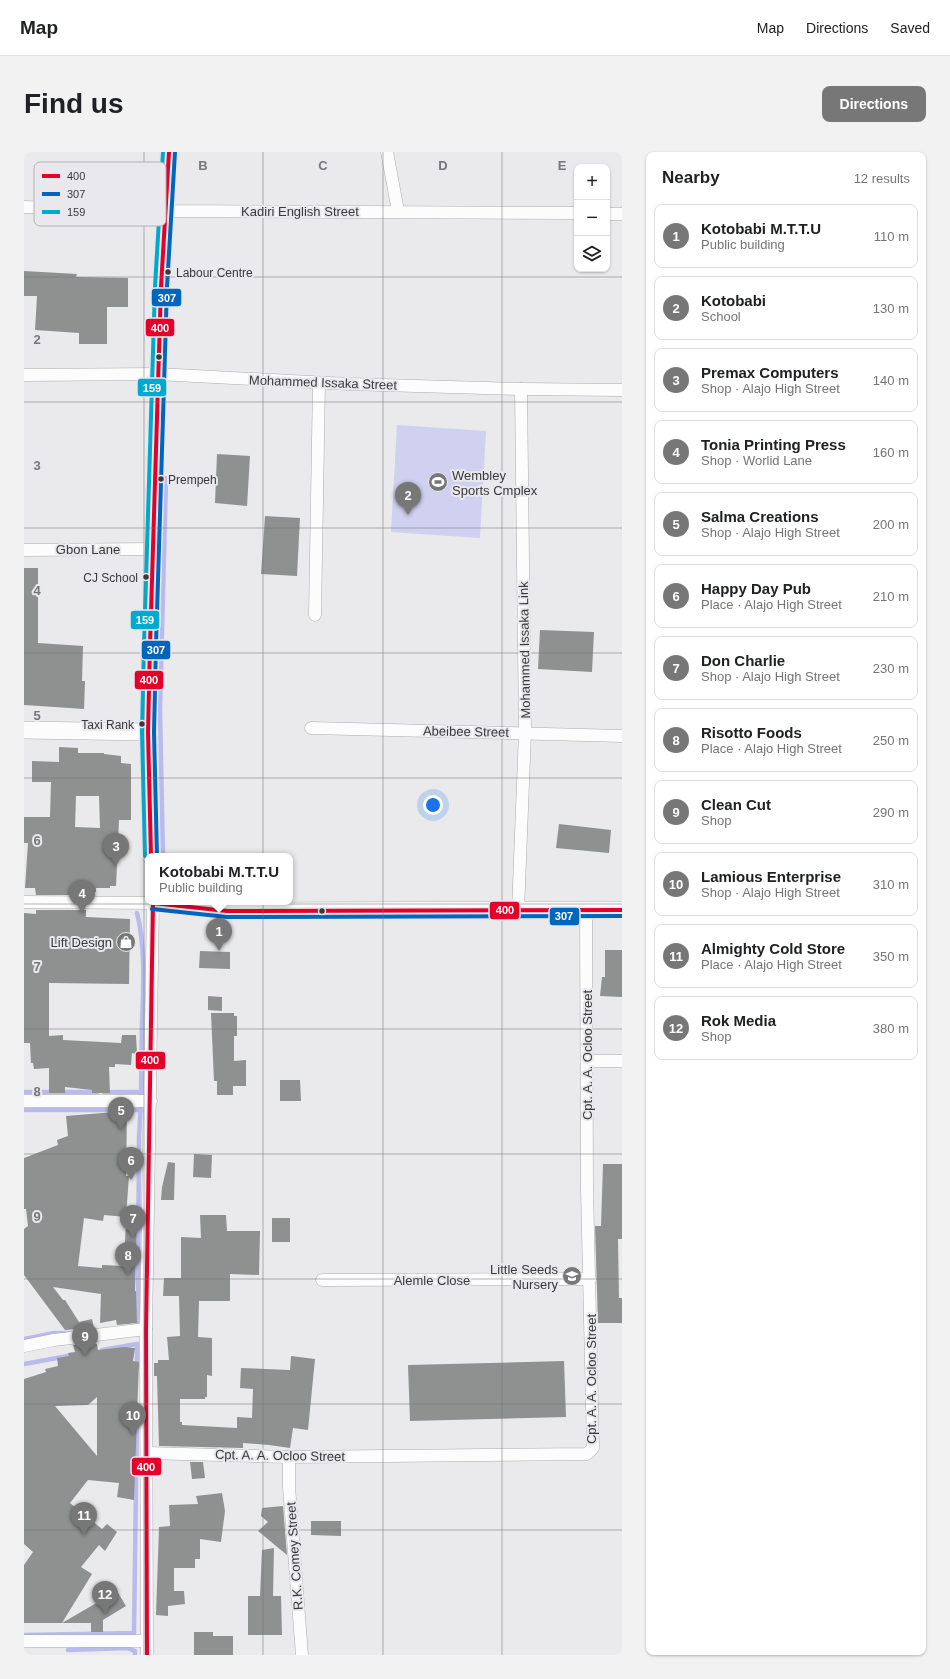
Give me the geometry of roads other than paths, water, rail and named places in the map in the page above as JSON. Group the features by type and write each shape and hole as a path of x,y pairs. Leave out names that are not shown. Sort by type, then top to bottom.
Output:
{"street":[{"path":"166,196 169,152"},
{"path":"387,152 398,211"},
{"name":"Kadiri English Street","path":"24,207 34,207"},
{"name":"Kadiri English Street","path":"166,211 574,213"},
{"path":"610,214 622,214"},
{"path":"151,853 148,732 157,374 164,226"},
{"name":"Mohammed Issaka Street","path":"24,375 157,374 319,383 520,389 622,390"},
{"path":"315,615 319,383"},
{"name":"Mohammed Issaka Link","path":"518,912 525,732 520,389"},
{"name":"Gbon Lane","path":"24,550 153,549"},
{"name":"Abeibee Street","path":"311,728 525,732 622,736"},
{"path":"24,730 148,732"},
{"path":"24,902 145,902"},
{"path":"147,1655 146,1329 151,1100 153,905"},
{"path":"175,905 227,912 518,912 622,910"},
{"name":"Cpt. A. A. Ocloo Street","path":"147,1453 288,1456 587,1454 590,1452 594,1443 587,1189 588,1061 586,910"},
{"path":"588,1061 622,1062"},
{"path":"24,1101 151,1100"},
{"name":"Alemle Close","path":"322,1280 590,1279"},
{"path":"24,1346 54,1340 146,1329"},
{"name":"R.K. Comey Street","path":"288,1456 290,1503 302,1655"},
{"path":"24,1641 146,1641"}],"waterway":[{"path":"163,853 160,710 166,478"},
{"path":"135,1326 137,1325 138,1308 139,1136 143,984 142,940 137,913"},
{"path":"24,1092 97,1092"},
{"path":"104,1092 140,1092"},
{"path":"24,1110 141,1110"},
{"path":"24,1339 54,1333 68,1333"},
{"path":"102,1350 137,1344 137,1368"},
{"path":"24,1364 73,1355"},
{"path":"24,1635 134,1633 137,1411"},
{"path":"68,1650 127,1648 135,1651 135,1655"}],"place":[{"name":"Labour Centre","path":"168,272"},
{"name":"Prempeh","path":"161,479"},
{"name":"Wembley Sports Cmplex","path":"438,482"},
{"name":"Kotobabi","path":"408,515"},
{"name":"CJ School","path":"146,577"},
{"name":"Taxi Rank","path":"142,724"},
{"name":"Premax Computers","path":"116,866"},
{"name":"Tonia Printing Press","path":"82,913"},
{"name":"Lift Design","path":"126,942"},
{"name":"Kotobabi M.T.T.U","path":"219,951"},
{"name":"Salma Creations","path":"121,1130"},
{"name":"Happy Day Pub","path":"131,1180"},
{"name":"Don Charlie","path":"133,1238"},
{"name":"Risotto Foods","path":"128,1275"},
{"name":"Little Seeds Nursery","path":"572,1276"},
{"name":"Clean Cut","path":"85,1356"},
{"name":"Lamious Enterprise","path":"133,1435"},
{"name":"Almighty Cold Store","path":"84,1535"},
{"name":"Rok Media","path":"105,1614"}]}
